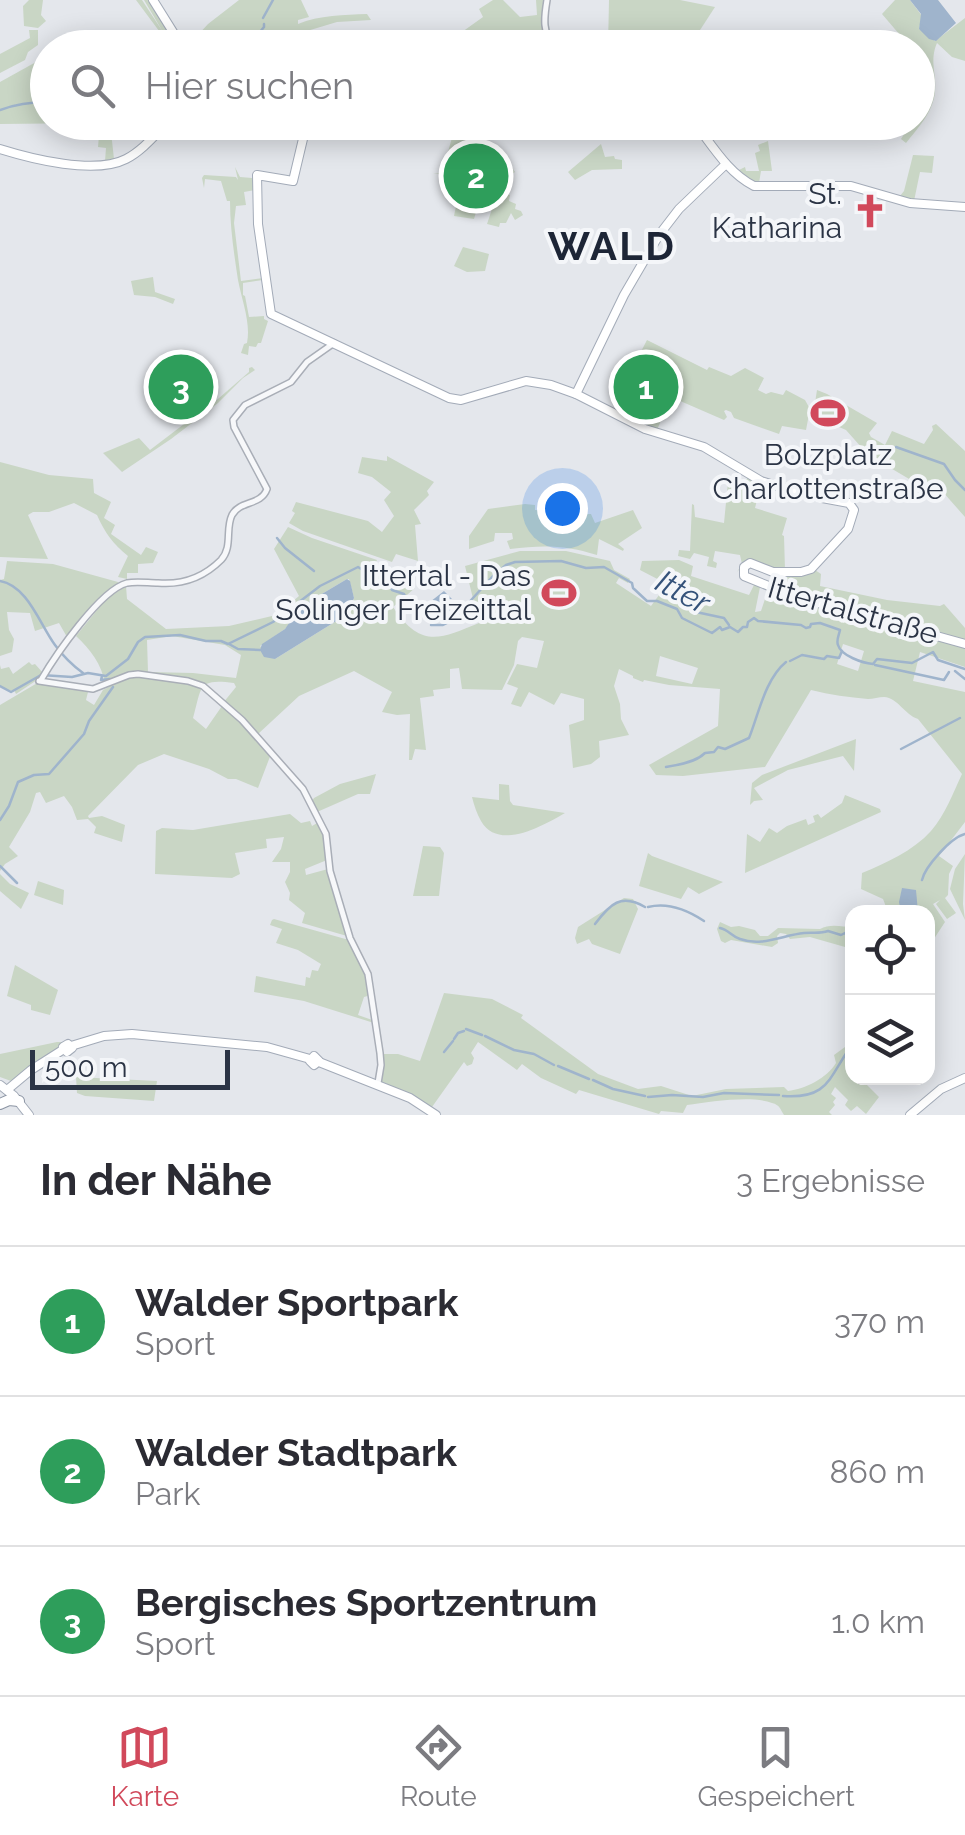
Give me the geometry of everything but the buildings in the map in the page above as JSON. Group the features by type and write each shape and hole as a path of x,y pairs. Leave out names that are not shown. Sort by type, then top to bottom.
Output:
{"main road":[{"path":"153,0 172,30"},
{"path":"0,149 73,164 106,165 124,160 147,140"},
{"path":"302,140 292,182 257,175 258,224 271,314 423,387 461,400 526,380 576,394 624,295 670,219 726,164"},
{"path":"708,140 726,164 757,187 856,186 910,203 965,207"},
{"name":"Ittertalstraße","path":"576,394 650,431 704,448 762,481 852,505 850,526 811,569 774,572 750,563 744,574 753,581 796,597 965,644"},
{"path":"12,1096 67,1048 108,1035 132,1034 267,1048 374,1083 410,1098 436,1115"},
{"path":"910,1115 934,1094 965,1078"}],"street":[{"path":"545,30 546,0"},
{"path":"334,343 307,362 290,382 245,405 233,423 267,488 262,498 233,514 223,558 187,582 139,582 114,589 102,599 42,678 93,689 130,674 202,685 242,720 304,789 326,834 330,871 350,938 371,986 380,1052 380,1074 374,1083"}],"green space":[{"path":"29,0 43,0 41,15 46,21 38,28 24,26 23,6"},
{"path":"136,0 142,0 162,30"},
{"path":"144,0 148,0 168,30 162,30"},
{"path":"239,0 301,0 309,17 298,20 298,24 323,17 367,14 371,20 337,22 310,30 203,30"},
{"path":"493,0 503,0 520,17 537,15 536,0 543,0 543,30 465,30 483,17 479,9"},
{"path":"609,0 680,0 715,7 700,30 608,30"},
{"path":"895,0 910,0 922,16 920,30 896,30 882,14"},
{"path":"965,18 965,61 952,57 937,43 935,52 935,41"},
{"path":"30,38 25,60 0,73 0,54"},
{"path":"30,65 30,124 0,124 0,82"},
{"path":"99,140 112,140 114,159 105,161 106,148 98,147"},
{"path":"451,140 480,140 499,150 515,172 506,194 523,215 515,220 511,213 499,227 487,224 493,196 482,192 474,219 454,216 460,186 441,182 441,174 433,173 442,173"},
{"path":"768,141 772,171 761,171 759,183 746,179 737,171 745,167 746,171 759,171 755,153 760,151 758,145"},
{"path":"601,144 605,157 622,160 622,169 592,170 575,180 568,172"},
{"path":"913,155 934,156 932,173 920,172 914,201 900,196"},
{"path":"235,167 240,177 254,180 255,190 244,192 246,205 236,206 234,223 241,281 263,278 243,283 243,295 249,317 264,316 268,321 261,343 249,346 248,355 241,353 247,343 248,328 235,260 230,201 221,181 205,179 204,188 202,178 204,175 238,180"},
{"path":"463,247 489,254 485,271 467,272 454,266"},
{"path":"153,277 155,292 175,299 173,304 134,295 131,281"},
{"path":"647,340 707,370 709,367 731,376 745,368 764,378 758,390 783,395 786,390 805,400 810,409 806,430 782,426 779,434 734,418 726,410 724,420 671,397 657,430 615,411 628,370 631,371"},
{"path":"172,365 205,393 203,397 211,405 249,368 255,370 218,403 122,472 103,453 139,438 150,450 192,418 157,381"},
{"path":"817,390 877,423 869,433 885,445 892,431 924,444 936,424 965,451 965,517 935,483 926,489 872,457 846,430 813,416"},
{"path":"387,456 434,482 427,491 429,495 414,510 421,524 415,525 418,561 396,554 392,562 289,523 296,502 368,521 382,532 394,516 384,500 391,492 372,477 358,473 362,457 387,461"},
{"path":"0,462 49,475 93,479 94,493 111,502 104,518 115,525 111,534 141,555 146,547 158,552 153,563 138,564 138,573 127,573 127,579 118,577 128,556 110,538 97,515 74,503 28,515 48,559 0,557"},
{"path":"748,477 761,484 755,508 787,518 782,535 785,570 744,564 737,572 742,564 740,555 715,551 716,568 707,566 709,557 694,553 690,559 678,556 679,550 690,551 692,504 695,517 724,523 728,482 741,489"},
{"path":"535,505 535,510 551,511 552,505 573,505 572,514 591,514 595,523 633,510 642,528 618,544 623,551 599,539 597,555 554,547 510,549 507,541 513,539 512,533 495,533 494,541 469,549 469,536 488,509"},
{"path":"288,527 377,560 372,571 415,588 393,607 413,629 432,637 479,623 465,566 520,551 566,551 610,561 614,570 630,579 628,583 619,578 616,583 651,606 667,584 640,570 642,561 679,560 693,566 691,576 749,595 754,585 760,587 755,612 761,611 768,590 797,602 965,647 965,667 920,652 913,681 965,692 965,822 939,856 953,866 945,898 956,913 947,919 936,904 940,900 934,905 885,905 883,899 861,889 862,873 890,861 931,831 962,774 918,719 893,700 811,690 765,767 656,775 649,765 718,726 720,689 643,682 619,669 614,686 629,735 599,741 600,757 591,764 573,768 569,725 584,720 584,699 561,693 554,705 529,692 521,707 511,704 518,688 507,684 517,664 537,668 544,641 522,637 502,690 462,689 459,668 450,669 450,688 433,690 434,696 420,698 426,750 415,749 412,760 410,714 382,712 392,692 354,671 299,696 258,734 223,703 236,687 234,683 207,684 200,692 193,718 206,729 222,706 244,724 271,754 258,788 164,754 138,765 88,816 102,816 125,825 122,842 94,833 96,827 88,819 77,820 64,796 46,803 40,792 36,793 30,812 9,847 18,856 0,871 0,705 39,682 88,692 86,700 94,705 103,690 124,679 105,684 95,657 76,636 106,599 126,586 127,599 166,629 229,626 272,616 299,596 274,549","holes":["347,579 354,598 346,615 275,659 260,646 285,629 310,601","172,636 225,645 241,655 236,678 148,672 147,640","843,644 864,651 858,671 837,664","660,656 698,668 692,684 656,676"]},
{"path":"7,561 53,564 119,585 102,597 67,637 59,623 35,631 30,613 7,612 14,639 12,652 0,656 0,580 4,579"},
{"path":"815,570 821,574 820,586 887,600 944,604 965,628 965,641 772,586 776,575 804,575"},
{"path":"29,662 43,673 40,678 16,694 0,686 0,665 1,669 9,667 13,674"},
{"path":"856,739 854,771 843,756 788,770 754,788 763,800 750,805 752,783 762,775"},
{"path":"376,774 370,794 358,794 317,812 314,798 340,784"},
{"path":"499,784 509,785 513,805 565,813 522,833 499,835 481,821 472,797 499,800"},
{"path":"845,795 881,812 745,873 747,834 760,842 769,828 777,833 806,819 808,825 815,822 813,816 818,814 821,818 842,803"},
{"path":"290,814 301,823 310,821 312,826 319,822 325,833 327,860 305,869 306,875 328,869 347,936 302,923 305,913 289,900 285,882 290,862 272,862 284,837 266,839 267,848 235,853 240,874 232,878 155,874 156,831 162,828 193,830"},
{"path":"423,846 440,847 444,853 439,896 413,896"},
{"path":"648,853 723,882 699,894 688,887 681,899 639,886"},
{"path":"965,854 965,920 950,889 955,869"},
{"path":"0,874 29,893 21,909 0,891"},
{"path":"38,881 64,890 63,905 34,895"},
{"path":"624,898 633,899 638,909 620,954 592,944 589,939 577,944 578,927"},
{"path":"935,907 945,922 935,937"},
{"path":"274,919 349,940 369,980 371,995 364,997 358,1015 374,1023 304,1001 254,992 256,976 305,986 306,977 310,978 312,970 318,971 321,964 276,943 282,929 270,925"},
{"path":"720,922 768,936 778,928 845,927 845,947 810,937 790,939 780,933 778,943 772,947 731,940 725,943 717,929"},
{"path":"15,965 58,990 50,1015 31,1010 31,1005 7,996"},
{"path":"444,993 492,999 523,1015 521,1018 598,1074 638,1089 661,1086 692,1096 726,1089 795,1090 821,1078 836,1063 834,1055 845,1047 845,1085 867,1085 879,1097 866,1114 857,1106 851,1111 845,1105 848,1100 835,1087 831,1094 836,1098 835,1105 829,1112 832,1115 784,1115 775,1104 742,1099 687,1105 683,1113 659,1114 579,1090 576,1094 541,1078 522,1064 517,1070 478,1042 471,1053 472,1064 467,1066 464,1062 432,1107 382,1082 383,1054 420,1061"},
{"path":"63,1044 60,1049 11,1081 0,1077 0,1054"},
{"path":"76,1077 157,1081 154,1101 85,1096 77,1093"}],"water":[{"path":"910,0 938,0 956,23 936,41 935,30 919,29 921,14"},
{"path":"347,579 354,598 346,615 275,659 264,657 262,644 285,629 310,601"},
{"path":"444,591 452,599 449,602 453,602 449,612 442,621 428,622 426,605"},
{"path":"902,888 916,890 917,905 899,902"}],"waterway":[{"path":"263,18 273,0"},
{"path":"262,30 264,24"},
{"path":"0,110 30,103"},
{"path":"896,447 944,464 965,490"},
{"path":"277,538 314,571"},
{"name":"Itter","path":"431,625 453,620 506,565 561,561 586,568 604,567 632,583 647,601 677,609 682,618 712,633 720,627 738,632 754,618 806,628 820,623 840,630 840,649 858,660 873,664 877,659 912,663 933,652 938,660 965,669"},
{"name":"Itter","path":"0,686 11,692 41,675 106,676 128,659 145,637 180,635 228,644 273,622 320,586 358,567 387,581 392,590 404,594 410,605"},
{"path":"0,581 26,598 58,649 83,673"},
{"path":"696,612 724,618 729,625"},
{"path":"229,644 238,649 260,650"},
{"path":"790,661 802,655 839,658 842,651"},
{"path":"666,767 749,738 767,688 786,662"},
{"path":"875,665 944,680 949,672"},
{"path":"955,671 965,679"},
{"path":"102,676 101,680 110,679"},
{"path":"0,820 18,782 49,774 84,734 113,687"},
{"path":"901,749 960,718"},
{"path":"922,880 939,854 965,834"},
{"path":"0,866 17,883"},
{"path":"595,924 617,903 629,901 645,907"},
{"path":"648,907 678,908 704,921"},
{"path":"720,928 740,939 756,942 796,934 845,933"},
{"path":"466,1029 482,1035"},
{"path":"454,1039 464,1031"},
{"path":"485,1036 554,1065"},
{"path":"444,1052 453,1041"},
{"path":"783,1096 818,1091 845,1055"},
{"path":"558,1066 589,1079"},
{"path":"593,1080 645,1096"},
{"path":"648,1097 779,1095"}],"place":[{"name":"Walder Stadtpark","path":"476,176"},
{"name":"St. Katharina","path":"870,211"},
{"name":"Bergisches Sportzentrum","path":"181,387"},
{"name":"Walder Sportpark","path":"646,387"},
{"name":"Bolzplatz Charlottenstraße","path":"828,413"},
{"name":"Ittertal - Das Solinger Freizeittal","path":"559,593"}],"district":[{"name":"WALD","path":"612,246"}]}
